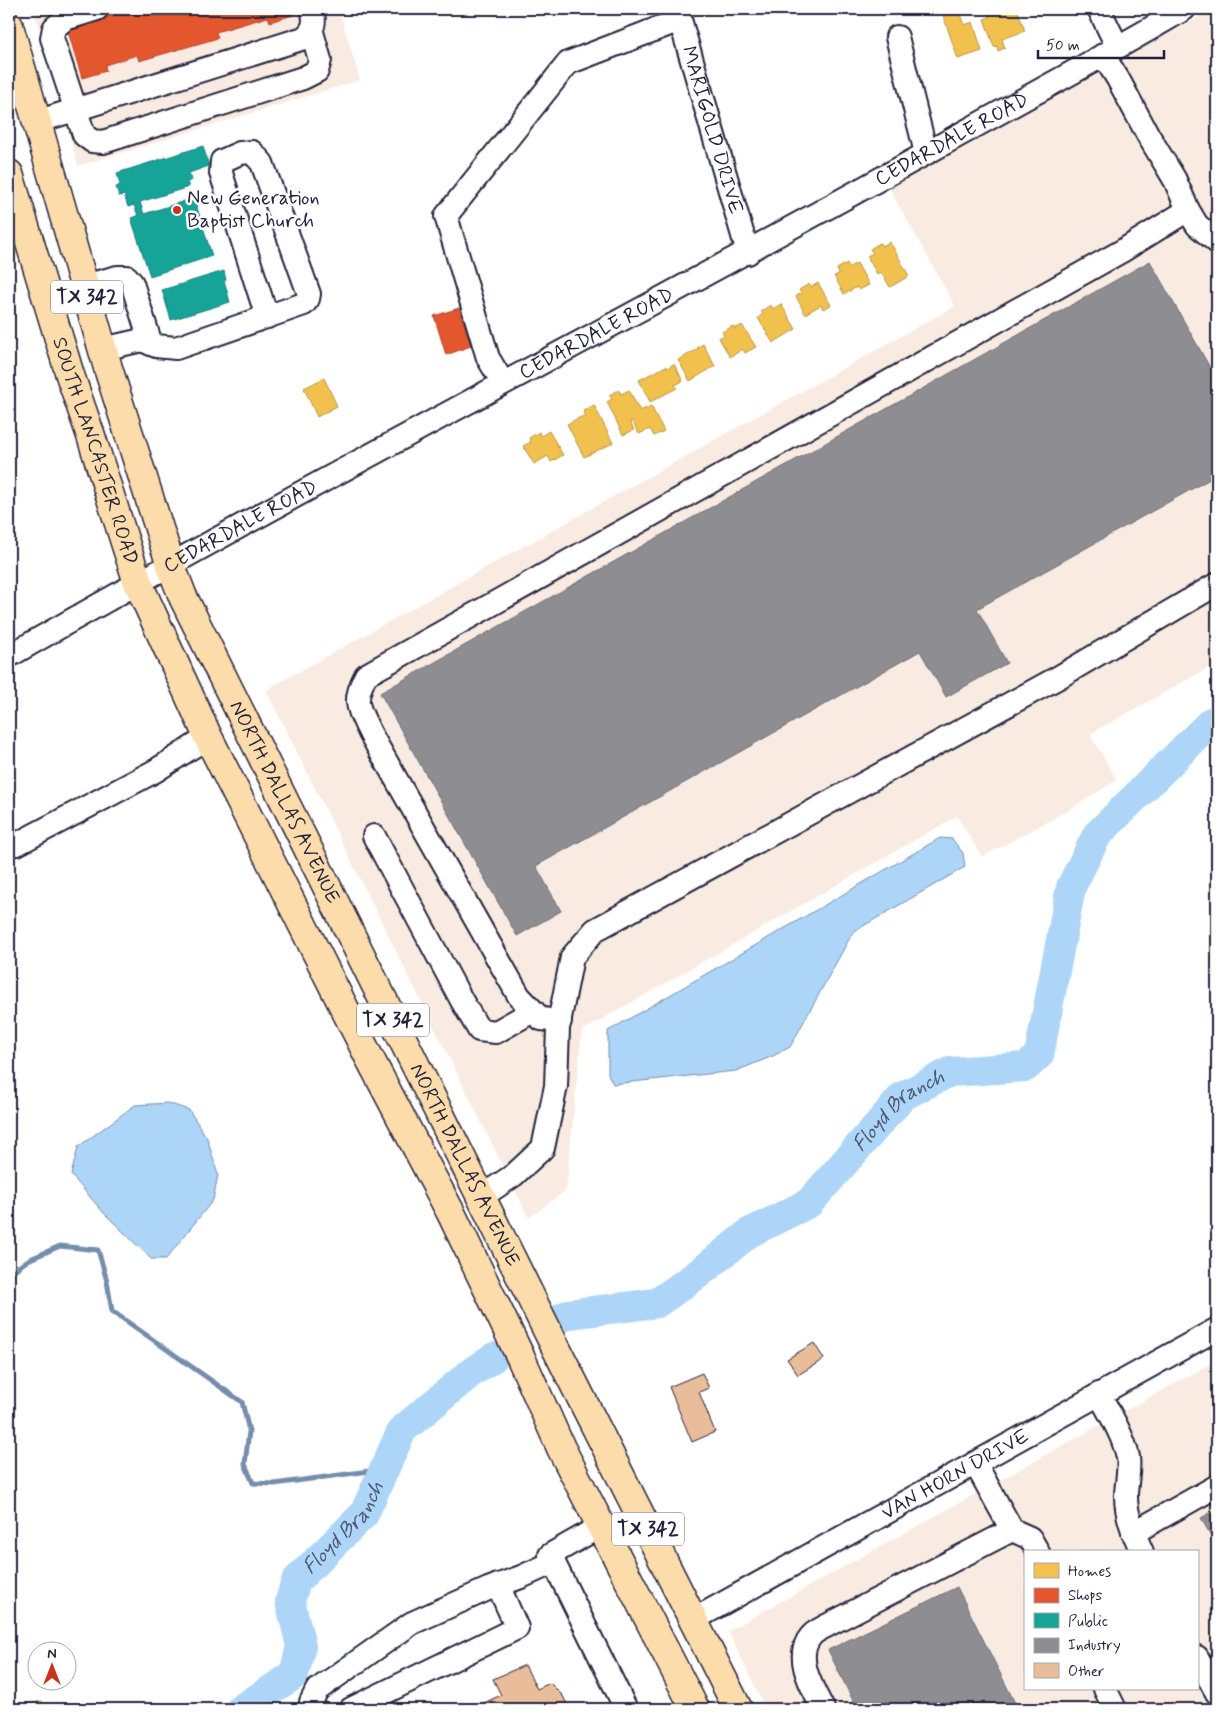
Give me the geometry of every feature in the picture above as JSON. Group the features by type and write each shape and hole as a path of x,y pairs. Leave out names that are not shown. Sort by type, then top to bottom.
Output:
{"main road":[{"name":"SOUTH LANCASTER ROAD","path":"9,26 84,286 171,566"},
{"name":"SOUTH LANCASTER ROAD","path":"9,174 70,375 138,583"},
{"name":"NORTH DALLAS AVENUE","path":"171,566 183,597 212,656 738,1709"},
{"name":"NORTH DALLAS AVENUE","path":"138,583 208,737 369,1057 451,1212 522,1358 561,1448 695,1709"},
{"path":"451,1212 481,1196"}],"street":[{"path":"98,9 72,13 54,28 52,38 84,135 92,141 103,142 303,78 317,71 320,60 312,32 315,19 312,9"},
{"path":"1099,9 1118,79 1175,180 1197,225 1217,242"},
{"name":"CEDARDALE ROAD","path":"9,656 502,383 748,252 1184,9"},
{"path":"502,383 488,358 446,216 568,63 678,15"},
{"name":"MARIGOLD DRIVE","path":"678,15 748,252"},
{"path":"36,122 304,38 312,32"},
{"path":"897,37 926,153"},
{"path":"103,349 142,340 151,344 176,348 304,304 308,299 308,294 262,163 252,152 240,153 222,161 221,173 266,317"},
{"path":"560,1021 541,1019 519,996 370,733 357,706 359,689 366,675 1122,251 1188,210"},
{"path":"84,286 117,277 127,277 132,283 151,344"},
{"path":"481,1196 514,1175 543,1148 556,1086 560,1021 572,957 595,930 1059,677 1217,584"},
{"path":"17,844 155,771 208,737"},
{"path":"374,836 457,993 479,1030 496,1032 533,1011"},
{"name":"VAN HORN DRIVE","path":"693,1620 1217,1329"},
{"path":"1099,1394 1124,1441 1129,1460 1126,1497 1128,1515 1138,1542 1217,1486"},
{"path":"975,1462 1012,1530 1030,1538 1037,1550"},
{"path":"601,1526 550,1555 626,1709"},
{"path":"823,1709 808,1678 803,1652 811,1635 1012,1530"},
{"path":"314,1709 311,1702 317,1690 412,1623 554,1562"},
{"path":"350,1709 518,1628 498,1585"},
{"path":"1198,1660 1217,1694"},
{"path":"1106,1690 1115,1709"}],"shaded area":[{"path":"34,9 339,9 360,80 78,166"},
{"path":"1217,9 1217,663 1090,734 1117,780 1067,811 982,857 957,816 582,1031 566,1190 529,1218 266,690 955,306 888,186"},
{"path":"1217,1360 1217,1709 766,1709 728,1631"}],"water":[{"path":"940,838 952,839 963,853 965,867 853,932 790,1047 736,1071 613,1084 608,1074 608,1031"},
{"path":"167,1103 189,1110 207,1138 218,1175 213,1200 166,1259 151,1259 103,1212 71,1175 78,1147 135,1105"}],"building: Homes":[{"path":"941,9 958,9 964,25 973,22 982,51 958,59"},
{"path":"987,9 1010,9 1011,11 1017,9 1025,31 1002,39 1005,48 998,51 997,46 994,47 984,19 990,17"},
{"path":"890,242 909,276 890,287 881,272 877,274 867,256 873,253 870,249 880,243 882,246"},
{"path":"847,263 849,267 857,263 869,285 859,290 857,287 844,294 834,276 839,274 837,269"},
{"path":"818,283 831,305 823,309 821,305 805,314 796,296 801,293 799,290 809,284 811,287"},
{"path":"781,304 796,329 773,343 758,318 763,314 761,311 771,305 773,309"},
{"path":"742,325 756,347 745,353 743,349 730,357 719,338 724,335 722,332 733,326 735,329"},
{"path":"703,344 715,366 690,381 678,360 698,349"},
{"path":"674,364 683,381 675,385 677,388 650,402 639,380 666,366 667,368"},
{"path":"324,378 337,406 317,417 304,388"},
{"path":"619,390 621,394 629,390 640,411 651,406 664,431 654,436 650,429 639,434 632,421 630,422 634,430 623,435 607,402 612,399 609,395"},
{"path":"594,405 613,443 584,457 567,424 583,416 584,418 586,417 583,411"},
{"path":"549,431 563,455 551,462 548,456 534,464 523,446 531,442 529,438 539,432 541,436"},
{"path":"42,1701 43,1709 17,1709 16,1707"}],"building: Shops":[{"path":"133,9 292,9 293,15 270,22 268,17 216,32 218,38 139,61 137,55 105,65 106,71 82,78 67,28"},
{"path":"459,308 471,346 446,355 434,316"}],"building: Public":[{"name":"New Generation Baptist Church","path":"203,146 209,166 189,173 192,180 187,182 189,187 140,202 144,214 194,198 212,256 150,276 131,218 138,216 134,205 128,207 124,195 119,196 116,187 120,185 117,173"},
{"path":"224,271 226,280 224,280 230,302 171,320 162,290"}],"building: Industry":[{"path":"1150,261 1217,380 1217,475 977,609 1007,663 946,697 920,651 536,866 561,911 517,936 380,693"},
{"path":"1217,1509 1217,1547 1201,1518"},
{"path":"957,1587 1018,1709 857,1709 828,1650"}],"building: Other":[{"path":"814,1343 824,1359 798,1375 787,1359"},
{"path":"702,1373 709,1388 699,1392 715,1432 692,1442 669,1387"},
{"path":"525,1665 537,1689 550,1683 563,1696 569,1709 471,1709 501,1695 493,1679"}],"waterway":[{"name":"Floyd Branch","path":"563,1317 569,1314 657,1303 698,1274 749,1233 809,1203 903,1096 950,1072 1026,1067 1039,1055 1071,887 1097,835 1211,722 1217,722"},
{"path":"9,1274 28,1260 60,1246 98,1250 107,1281 112,1311 242,1402 249,1431 245,1464 253,1483 274,1484 384,1469"},
{"name":"Floyd Branch","path":"241,1709 294,1675 301,1646 290,1601 296,1581 364,1514 402,1430 472,1372 494,1357"}],"place":[{"name":"New Generation Baptist Church","path":"177,210"}]}
